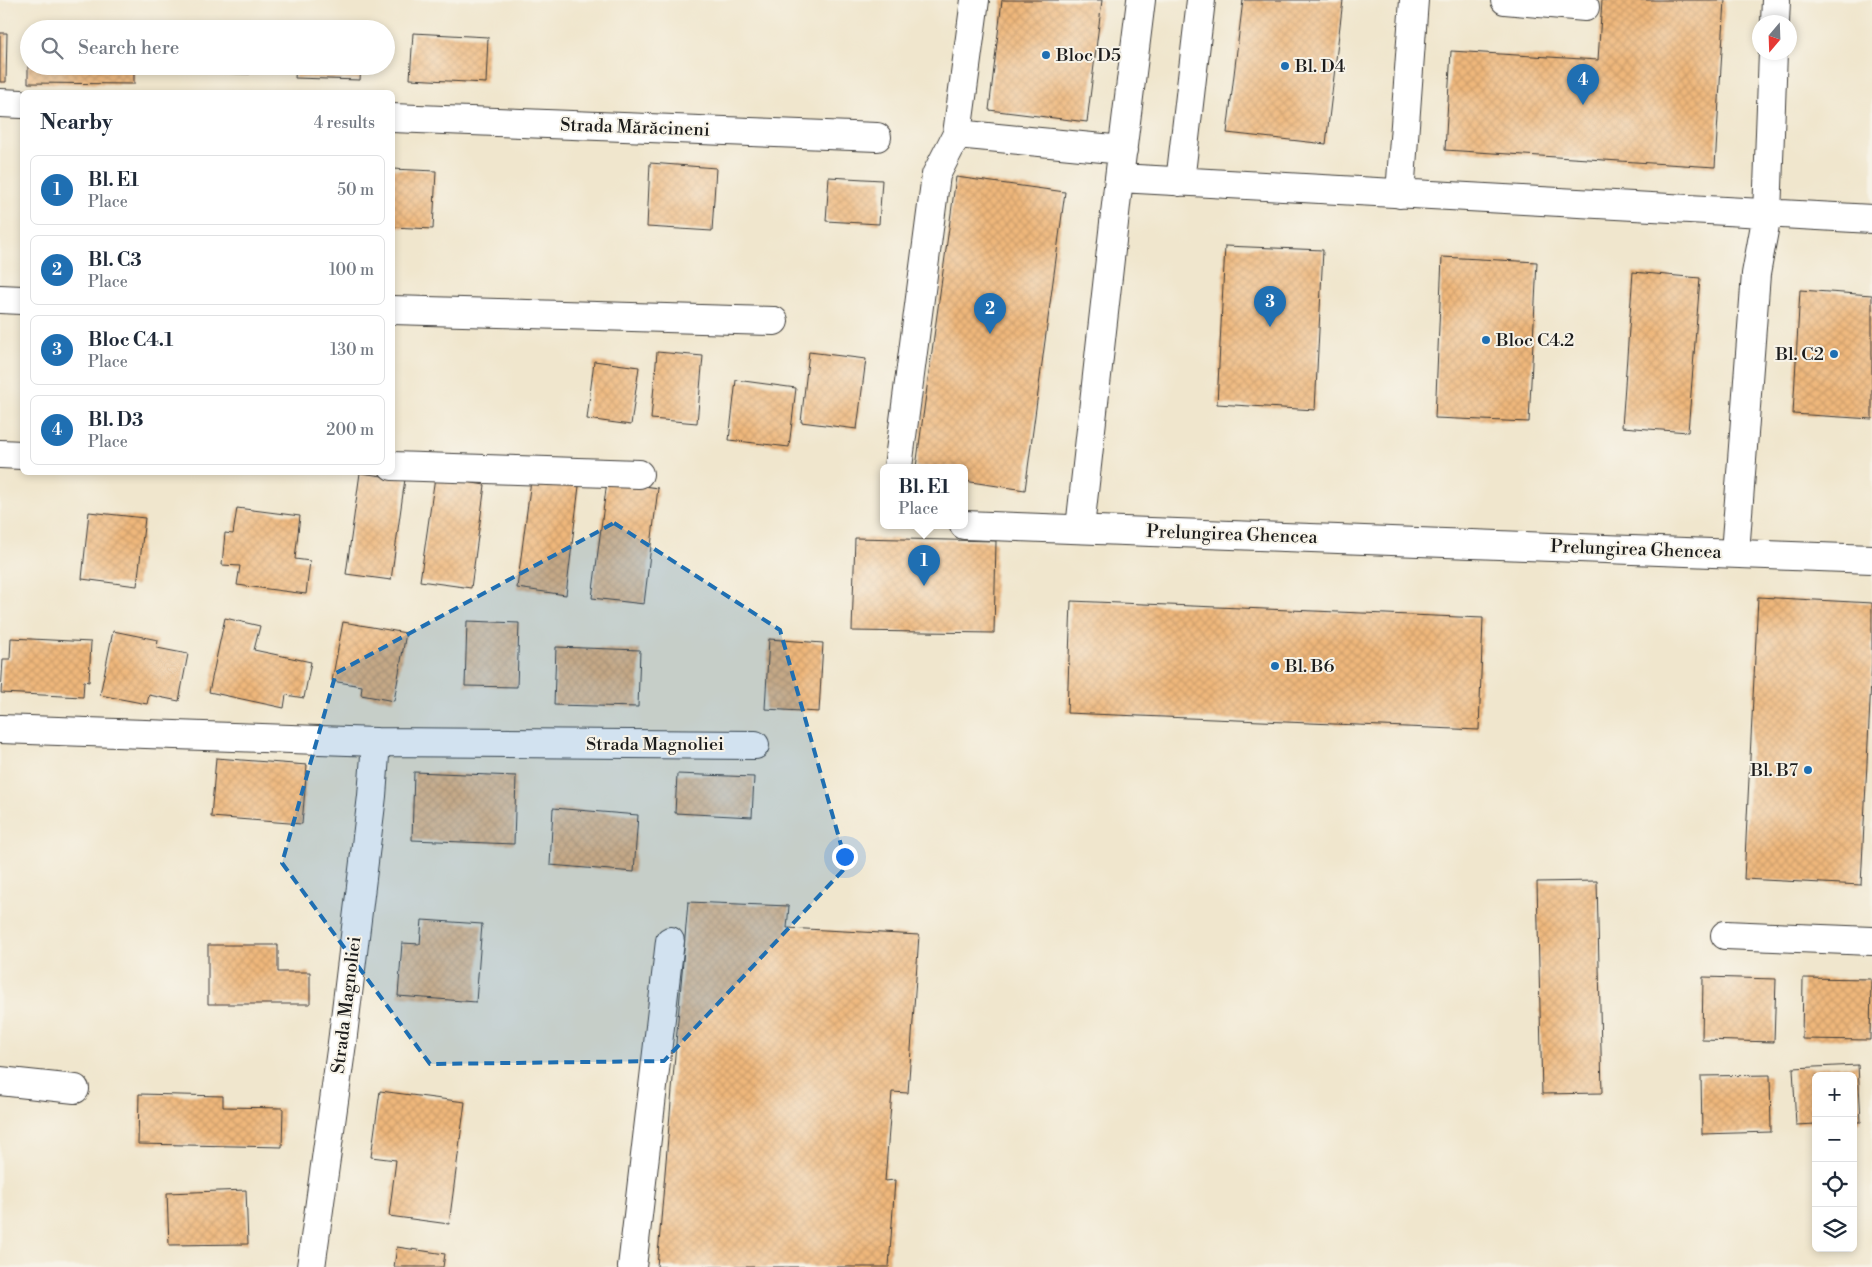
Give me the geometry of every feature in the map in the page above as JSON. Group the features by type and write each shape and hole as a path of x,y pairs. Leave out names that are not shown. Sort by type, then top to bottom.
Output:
{"street":[{"path":"898,464 936,175 957,134 975,0"},
{"path":"1080,528 1119,178 1142,0"},
{"path":"1180,182 1202,0"},
{"path":"1400,194 1414,0"},
{"path":"1505,0 1585,7"},
{"path":"1775,15 1776,0"},
{"name":"Prelungirea Ghencea","path":"1735,553 1756,274 1767,214 1774,60"},
{"path":"0,103 20,104"},
{"name":"Strada Mărăcineni","path":"395,118 877,137"},
{"path":"957,134 1123,150"},
{"path":"1119,178 1767,214 1872,218"},
{"path":"0,299 20,300"},
{"path":"395,310 774,321"},
{"path":"0,454 20,455"},
{"path":"395,466 639,474"},
{"name":"Prelungirea Ghencea","path":"968,525 1872,559"},
{"name":"Strada Magnoliei","path":"0,729 376,742 755,745"},
{"name":"Strada Magnoliei","path":"311,1267 342,1043 372,796 376,742"},
{"path":"1725,935 1872,941"},
{"path":"632,1267 670,941"},
{"path":"0,1082 75,1089"}],"highlighted area":[{"path":"614,523 780,630 847,866 664,1061 430,1064 282,863 336,673"}],"building":[{"name":"Bloc D5","path":"1002,0 1102,0 1087,122 989,110"},
{"name":"Bl. D4","path":"1243,0 1343,0 1326,144 1227,133"},
{"path":"1602,0 1725,0 1715,167 1445,150 1451,51 1598,60"},
{"path":"0,33 7,33 6,82 0,82"},
{"path":"413,33 488,37 486,83 410,79"},
{"path":"28,75 134,75 134,84 28,83"},
{"path":"295,75 360,75 360,80 295,78"},
{"path":"650,163 716,168 712,231 647,227"},
{"path":"395,169 436,171 433,229 395,227"},
{"path":"829,177 882,180 879,224 826,221"},
{"path":"956,177 1065,192 1025,490 968,482 968,464 916,464"},
{"path":"1225,246 1323,250 1315,410 1217,404"},
{"name":"Bloc C4.2","path":"1442,257 1537,262 1529,422 1435,418"},
{"path":"1633,272 1700,278 1688,432 1622,427"},
{"name":"Bl. C2","path":"1800,290 1872,295 1872,419 1793,414"},
{"path":"657,352 703,356 697,423 651,419"},
{"path":"809,352 866,359 857,429 801,422"},
{"path":"594,361 639,367 631,425 587,419"},
{"path":"736,380 796,388 789,447 729,440"},
{"path":"360,475 405,479 391,580 346,574"},
{"path":"435,477 485,485 471,588 420,581"},
{"path":"531,480 579,486 566,595 517,588"},
{"path":"607,481 658,488 644,604 592,598"},
{"path":"237,508 300,516 295,559 310,561 306,594 237,585 240,566 222,565 225,533 233,534"},
{"path":"89,512 145,518 137,586 82,579"},
{"path":"855,538 996,541 994,633 852,631"},
{"name":"Bl. B7","path":"1758,597 1872,603 1872,661 1861,885 1744,879"},
{"name":"Bl. B6","path":"1071,601 1483,618 1479,730 1067,713"},
{"path":"225,618 260,626 254,650 311,662 304,698 286,695 284,708 209,692"},
{"path":"467,621 519,623 517,687 465,686"},
{"path":"343,622 406,633 394,701 361,695 362,686 332,681"},
{"path":"113,631 158,640 157,648 188,654 179,701 149,695 147,704 100,695"},
{"path":"11,638 91,642 89,682 84,681 83,697 1,693 3,659 10,659"},
{"path":"769,639 823,643 819,712 765,709"},
{"path":"556,647 640,650 638,707 554,705"},
{"path":"216,758 307,765 302,824 211,817"},
{"path":"414,772 516,776 514,844 412,840"},
{"path":"677,774 754,777 752,817 675,813"},
{"path":"553,808 638,815 634,872 550,865"},
{"path":"1597,881 1602,1093 1542,1094 1537,882"},
{"path":"688,902 789,906 787,928 919,935 908,1093 892,1092 885,1181 895,1180 889,1267 657,1267"},
{"path":"422,920 482,924 476,1002 398,996 402,943 420,944"},
{"path":"208,945 278,945 278,972 310,972 310,1004 208,1004"},
{"path":"1703,977 1776,979 1774,1042 1702,1040"},
{"path":"1803,978 1871,979 1870,1040 1802,1039"},
{"path":"1858,1065 1861,1122 1857,1122 1857,1072 1812,1072 1812,1124 1796,1125 1793,1068"},
{"path":"1770,1075 1771,1132 1702,1134 1701,1076"},
{"path":"380,1091 465,1102 449,1224 389,1216 396,1160 371,1157"},
{"path":"139,1094 223,1096 223,1107 283,1108 282,1147 138,1144"},
{"path":"246,1190 248,1244 169,1245 167,1193"},
{"path":"397,1247 445,1254 443,1267 394,1267"}],"place":[{"name":"Bloc D5","path":"1046,55"},
{"name":"Bl. D4","path":"1285,66"},
{"name":"Bl. D3","path":"1583,105"},
{"name":"Bloc C4.1","path":"1270,327"},
{"name":"Bl. C3","path":"990,334"},
{"name":"Bloc C4.2","path":"1486,340"},
{"name":"Bl. C2","path":"1834,354"},
{"name":"Bl. E1","path":"924,586"},
{"name":"Bl. B6","path":"1275,666"},
{"name":"Bl. B7","path":"1808,770"}]}
